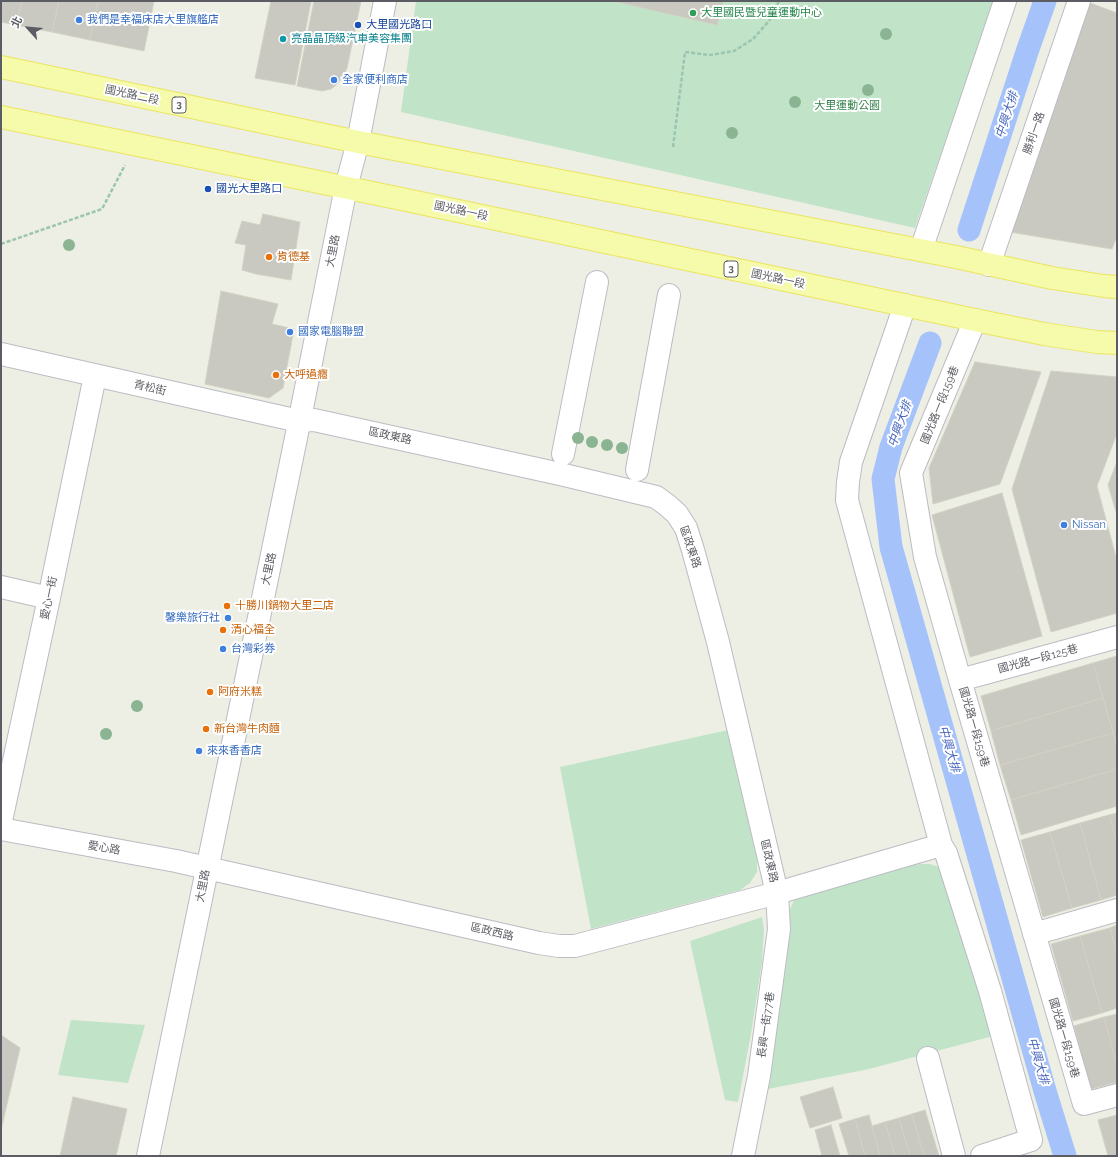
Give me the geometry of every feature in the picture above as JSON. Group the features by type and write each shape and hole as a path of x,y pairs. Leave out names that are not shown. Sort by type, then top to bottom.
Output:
{"main road":[{"name":"國光路二段","path":"1,67 358,142"},
{"name":"3","path":"1,117 346,187"},
{"name":"3","path":"358,142 956,257 1052,278 1117,287"},
{"name":"國光路一段","path":"346,187 1044,334 1098,342 1117,343"}],"street":[{"name":"大里路","path":"154,1151 207,868 346,187 358,142 385,1"},
{"path":"920,250 1005,1"},
{"name":"勝利一路","path":"989,265 1079,1"},
{"path":"563,454 597,282"},
{"path":"637,470 669,296"},
{"path":"905,305 853,457 848,482 847,500 940,845 946,853 990,991 1031,1140 982,1156"},
{"name":"國光路一段159巷","path":"975,320 912,473 925,557 1084,1104 1117,1095"},
{"name":"青松街","path":"1,354 299,421"},
{"name":"愛心一街","path":"1,821 95,376"},
{"name":"區政東路","path":"299,421 314,420 560,474 648,495 656,497 677,514 686,528 718,642 777,893"},
{"path":"1,587 49,598"},
{"name":"國光路一段125巷","path":"960,680 1117,637"},
{"name":"愛心路","path":"1,829 207,868"},
{"name":"區政西路","path":"207,868 539,943 559,946 575,946 777,893 940,845"},
{"name":"長興一街77巷","path":"743,1156 759,1076 779,930 777,893"},
{"path":"1034,934 1117,910"},
{"path":"928,1058 954,1156"}],"path":[{"path":"673,147 684,52 710,55 734,51 753,39 769,21 779,1"},
{"path":"1,244 102,209 135,145"}],"green space":[{"name":"大里運動公園","path":"416,1 994,1 915,228 401,112"},
{"path":"728,730 757,859 757,872 750,883 740,890 591,929 560,767"},
{"path":"930,864 942,868 993,1036 869,1069 763,1090 789,912 794,900 905,865"},
{"path":"762,917 764,929 762,962 751,1034 738,1102 725,1100 690,941"},
{"path":"71,1020 145,1025 128,1083 58,1075"}],"building":[{"path":"1,1 22,1 16,25 1,22"},
{"path":"22,1 59,1 52,32 16,25"},
{"path":"59,1 98,1 90,40 52,32"},
{"path":"98,1 154,1 144,51 90,40"},
{"name":"亮晶晶頂級汽車美容集團","path":"271,1 311,1 295,85 255,78"},
{"path":"314,1 361,1 347,68 343,77 336,85 331,89 322,91 297,86"},
{"name":"大里國民暨兒童運動中心","path":"613,1 723,1 717,25"},
{"path":"1090,3 1117,13 1117,236 1112,249 1010,232"},
{"name":"肯德基","path":"263,214 300,222 291,280 242,270 246,245 235,243 242,221 260,225"},
{"path":"221,291 278,304 272,324 294,329 283,388 269,398 205,384"},
{"path":"975,362 1041,372 1000,484 933,504 929,468"},
{"name":"Nissan","path":"1051,371 1117,377 1117,433 1097,486 1117,561 1117,613 1051,632 1012,489"},
{"path":"1117,462 1117,515 1108,485"},
{"path":"1002,493 1042,636 970,657 932,515"},
{"path":"1117,656 1117,746 1093,663"},
{"path":"1093,663 1103,698 991,731 981,696"},
{"path":"1103,698 1113,733 1000,765 991,731"},
{"path":"1113,733 1117,746 1117,769 1011,800 1000,765"},
{"path":"1117,769 1117,806 1021,835 1011,800"},
{"path":"1117,813 1117,843 1109,815"},
{"path":"1109,815 1117,843 1117,895 1101,900 1080,823"},
{"path":"1080,823 1101,900 1072,908 1050,832"},
{"path":"1050,832 1072,908 1043,917 1021,840"},
{"path":"1117,925 1117,954 1110,928"},
{"path":"1110,928 1117,954 1117,1008 1102,1013 1080,936"},
{"path":"1080,936 1102,1013 1073,1021 1051,944"},
{"path":"1117,1014 1117,1065 1104,1017"},
{"path":"1104,1017 1117,1065 1117,1082 1091,1089 1074,1026"},
{"path":"1,1035 20,1048 1,1130"},
{"path":"833,1087 842,1118 810,1128 800,1097"},
{"path":"73,1097 127,1109 116,1156 60,1156"},
{"path":"925,1110 939,1156 924,1156 912,1114"},
{"path":"912,1114 924,1156 910,1156 899,1118"},
{"path":"869,1115 880,1156 865,1156 855,1119"},
{"path":"1117,1115 1117,1156 1108,1156 1098,1120"},
{"path":"899,1118 910,1156 895,1156 885,1122"},
{"path":"855,1119 865,1156 849,1156 839,1124"},
{"path":"885,1122 895,1156 880,1156 872,1126"},
{"path":"831,1125 840,1156 822,1156 815,1130"}],"waterway":[{"name":"中興大排","path":"969,230 1045,1"},
{"name":"中興大排","path":"930,343 891,447 883,479 891,547 1045,1091 1065,1156"}],"place":[{"name":"大里國民暨兒童運動中心","path":"693,13"},
{"name":"我們是幸福床店大里旗艦店","path":"79,20"},
{"name":"大里國光路口","path":"358,25"},
{"name":"亮晶晶頂級汽車美容集團","path":"283,39"},
{"name":"全家便利商店","path":"334,80"},
{"name":"國光大里路口","path":"208,189"},
{"name":"肯德基","path":"269,257"},
{"name":"國家電腦聯盟","path":"290,332"},
{"name":"大呼過癮","path":"276,375"},
{"name":"Nissan","path":"1064,525"},
{"name":"十勝川鍋物大里二店","path":"227,606"},
{"name":"馨樂旅行社","path":"228,618"},
{"name":"清心福全","path":"223,630"},
{"name":"台灣彩券","path":"223,649"},
{"name":"阿府米糕","path":"210,692"},
{"name":"新台灣牛肉麵","path":"206,729"},
{"name":"來來香香店","path":"199,751"}]}
